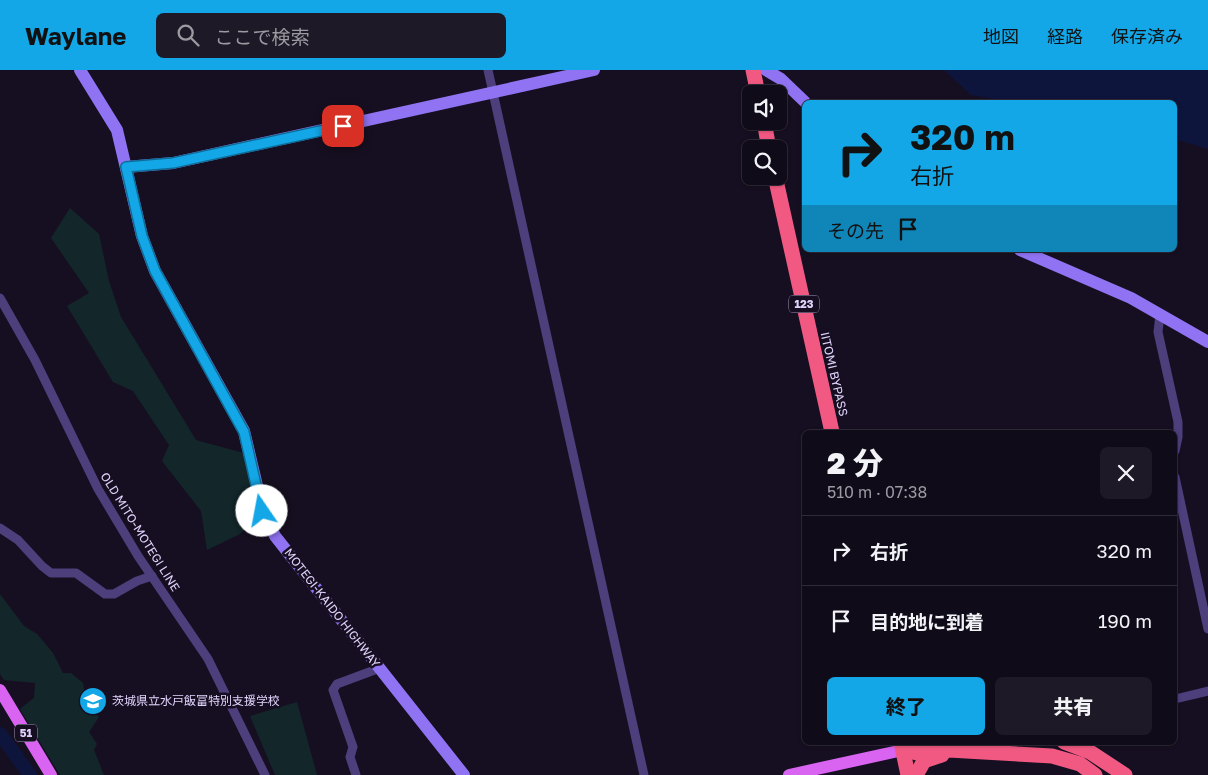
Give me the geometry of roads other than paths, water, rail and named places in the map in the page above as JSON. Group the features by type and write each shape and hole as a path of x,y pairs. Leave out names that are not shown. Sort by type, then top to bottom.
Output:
{"highway":[{"path":"753,70 756,85"},
{"name":"IITOMI BYPASS","path":"777,185 832,430"},
{"path":"1072,745 1090,752 1125,775"},
{"path":"902,746 917,753 937,750 1061,758 1080,764 1094,775"},
{"path":"902,746 908,775"},
{"path":"916,775 923,763 928,759 963,751"}],"main road":[{"name":"51","path":"0,690 52,775"},
{"path":"789,775 902,746"}],"street":[{"name":"MOTEGI-KAIDO HIGHWAY","path":"80,70 117,130 148,254 244,432 262,511 275,536 464,775"},
{"path":"488,70 644,775"},
{"path":"126,167 173,163 594,70"},
{"path":"766,70 780,79 803,100"},
{"path":"1025,252 1103,285 1160,314 1208,342"},
{"name":"OLD MITO-MOTEGI LINE","path":"0,298 35,360 98,489 152,576 208,658 266,775"},
{"path":"1160,314 1158,332 1178,422 1177,442"},
{"path":"1177,486 1208,629"},
{"path":"0,528 18,540 42,566 51,572 76,573 105,594 114,594 152,576"},
{"path":"356,775 350,757 353,747 333,690 337,684 380,668"},
{"path":"1177,699 1208,692"}],"waterway":[{"path":"0,734 30,775"}],"place":[{"name":"茨城県立水戸飯富特別支援学校","path":"93,701"}]}
